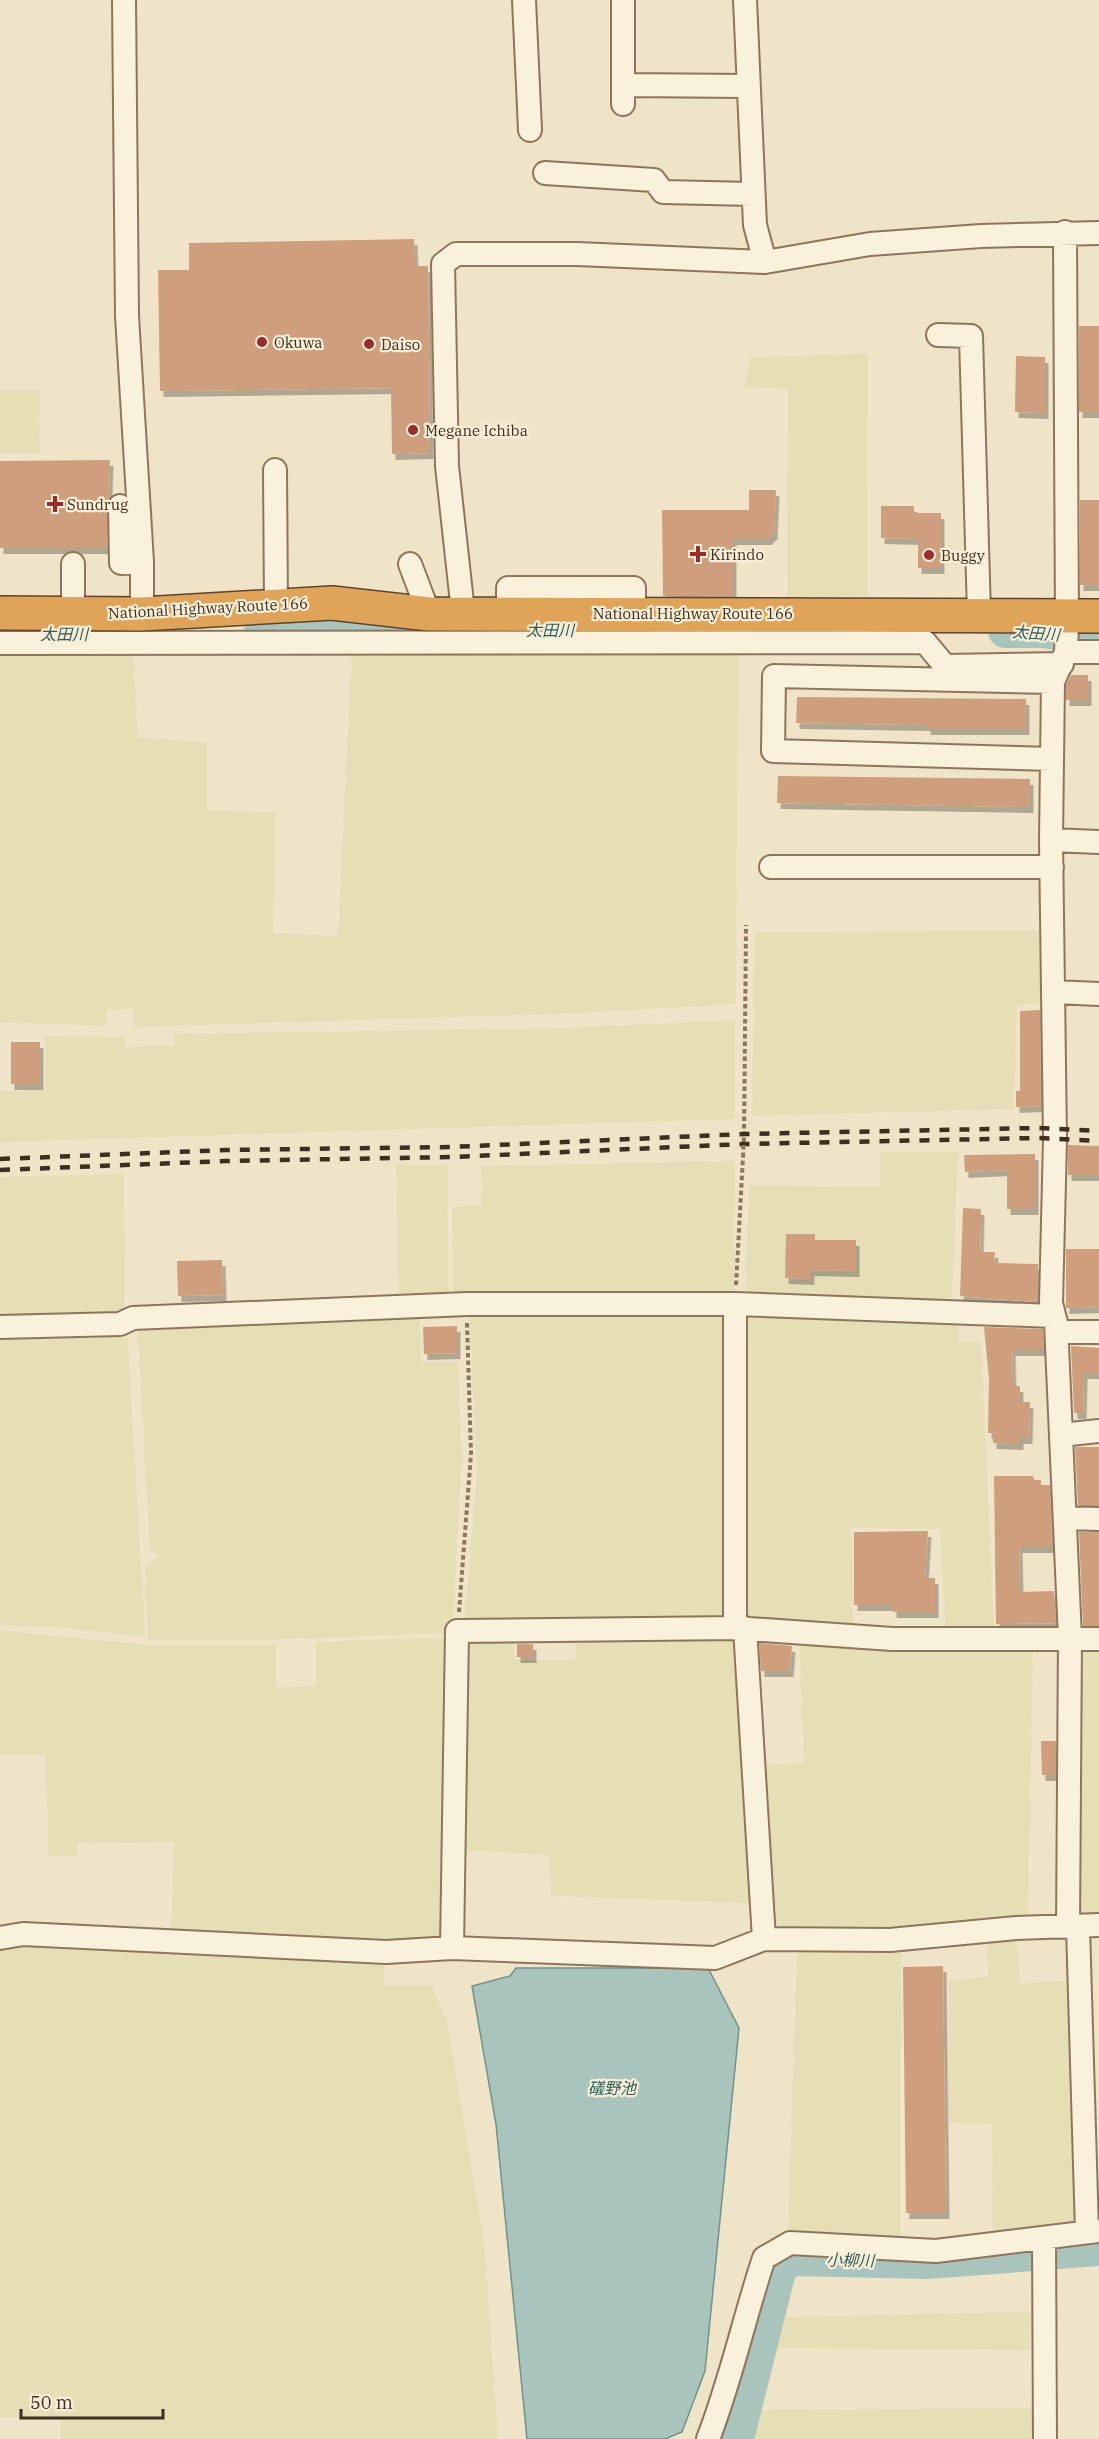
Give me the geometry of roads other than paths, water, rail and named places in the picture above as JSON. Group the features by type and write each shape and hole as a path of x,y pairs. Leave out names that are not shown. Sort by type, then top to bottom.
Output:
{"highway":[{"name":"National Highway Route 166","path":"0,613 142,614 332,603 429,614 508,612 634,600 1067,619 1099,616"}],"street":[{"path":"124,0 127,316 142,562 142,614"},
{"path":"524,0 530,130"},
{"path":"623,0 623,94 748,86"},
{"path":"745,0 755,225 765,262"},
{"path":"545,173 654,180 663,192 753,194"},
{"path":"708,2439 764,2258 790,2243 936,2251 1093,2232 1065,1518 1055,1324 1052,759 1067,619 1065,232"},
{"path":"463,612 447,465 443,264 456,254 577,254 765,262 870,244 1065,232 1099,233"},
{"path":"938,335 971,336 979,614"},
{"path":"275,470 276,605"},
{"path":"120,506 121,563 142,562"},
{"path":"73,564 73,613"},
{"path":"410,564 429,614"},
{"path":"0,643 925,642 945,666 1062,661"},
{"path":"1052,759 773,751 774,676 1062,661 1099,652"},
{"path":"1052,840 1099,842"},
{"path":"771,867 1052,867"},
{"path":"1054,992 1099,994"},
{"path":"0,1327 120,1324 134,1318 467,1304 735,1304 1055,1324 1099,1332"},
{"path":"735,1304 740,1628 764,1939"},
{"path":"1061,1435 1099,1431"},
{"path":"1065,1518 1099,1519"},
{"path":"452,1948 457,1631 740,1628 892,1639 1099,1639"},
{"path":"0,1938 23,1934 386,1952 452,1948 715,1958 764,1939 890,1940 1016,1928 1082,1926"},
{"path":"1044,2239 1045,2439"}],"water":[{"name":"礒野池","path":"516,1968 708,1968 739,2028 705,2371 682,2432 665,2439 527,2439 496,2124 472,1986 510,1976"}],"waterway":[{"name":"太田川","path":"261,632 483,630"},
{"name":"太田川","path":"1005,631 1044,631 1099,640"},
{"name":"小柳川","path":"737,2439 778,2275 782,2266 793,2259 928,2262 1099,2249"}],"railway":[{"path":"0,1159 226,1150 451,1147 744,1134 1037,1128 1099,1131"},
{"path":"0,1170 226,1161 452,1157 744,1144 1037,1138 1099,1141"}],"place":[{"name":"Okuwa","path":"262,342"},
{"name":"Daiso","path":"369,344"},
{"name":"Megane Ichiba","path":"413,430"},
{"name":"Sundrug","path":"55,504"},
{"name":"Kirindo","path":"698,554"},
{"name":"Buggy","path":"929,555"}]}
